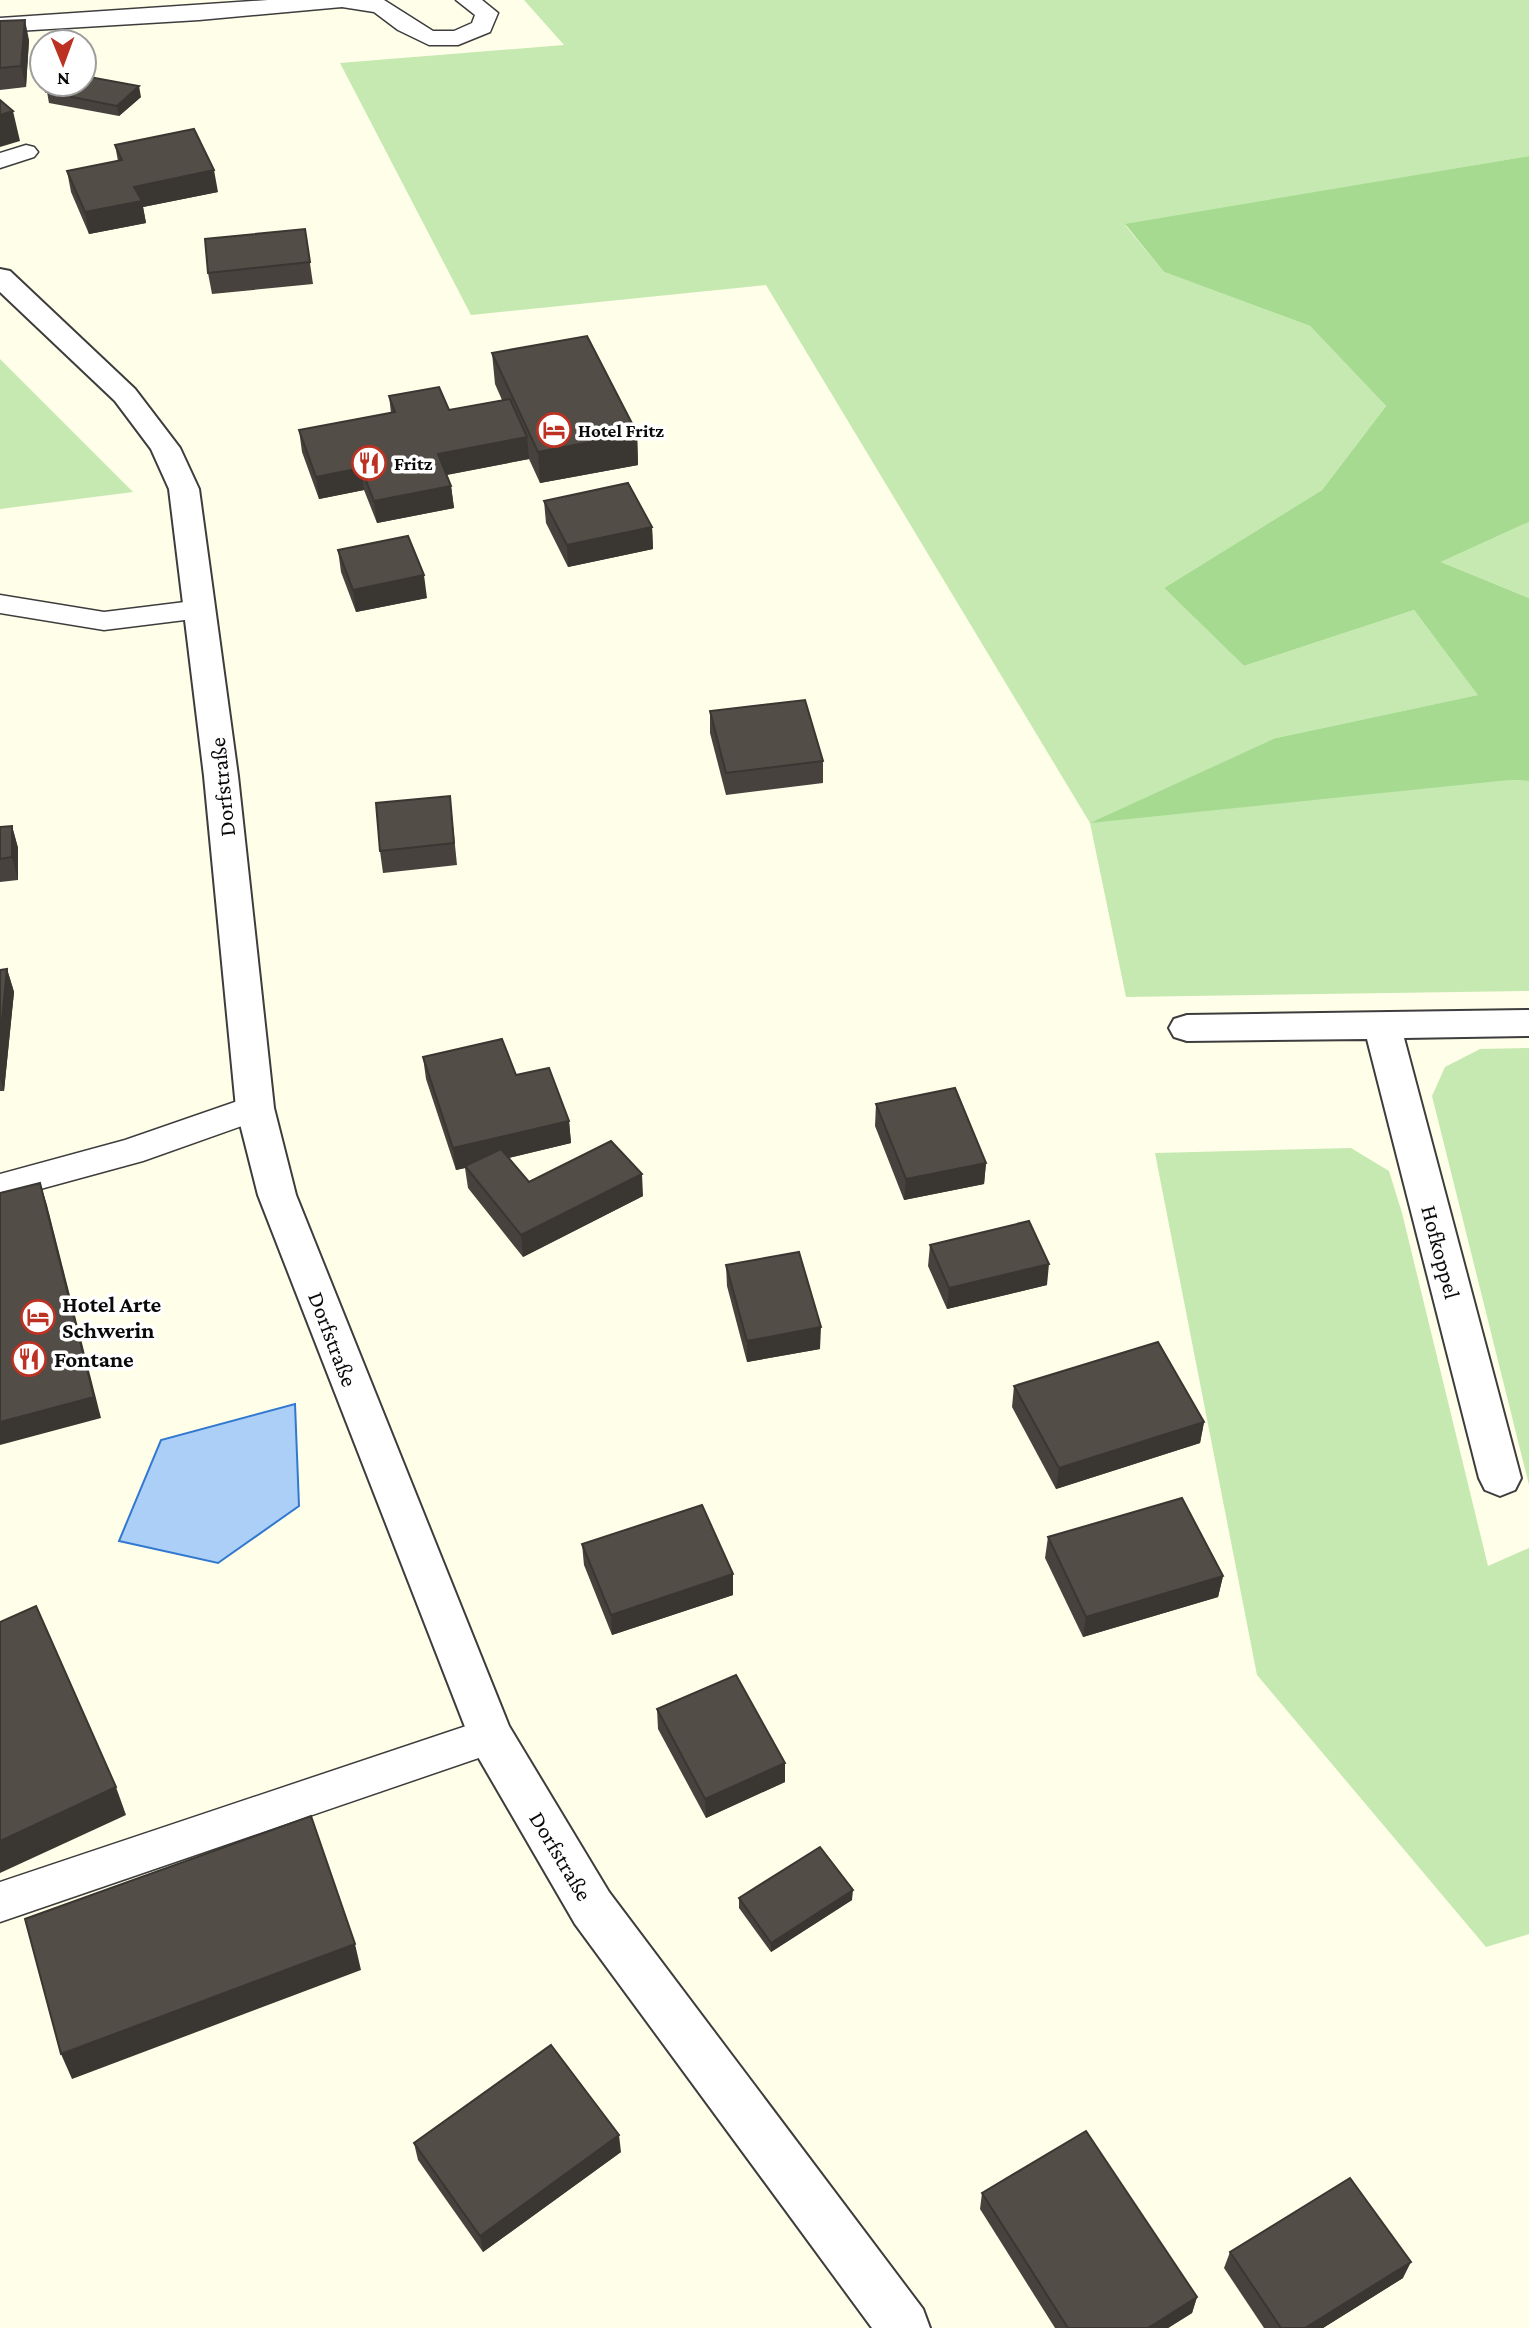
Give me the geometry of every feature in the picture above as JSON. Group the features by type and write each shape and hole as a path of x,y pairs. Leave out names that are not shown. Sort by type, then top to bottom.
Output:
{"street":[{"name":"Dorfstraße","path":"0,277 125,395 165,448 184,489 201,609 255,1108 277,1195 490,1736 592,1908 904,2328"},
{"path":"1187,1028 1529,1023"},
{"name":"Hofkoppel","path":"1382,1026 1500,1478"}],"lane":[{"path":"0,25 199,13 342,0 381,6 429,38 458,38 482,27 487,13 467,0"},
{"path":"0,161 26,152"},
{"path":"0,604 104,621 201,609"},
{"path":"0,1188 131,1152 255,1108"},
{"path":"0,1902 490,1736"}],"green space":[{"path":"524,0 1529,0 1529,156 1125,225 1164,272 1310,326 1386,406 1322,490 1164,588 1244,666 1414,610 1479,695 1276,738 1509,780 1529,781 1529,991 1126,997 1090,823 766,285 471,315 340,63 564,45"},
{"path":"1529,156 1529,522 1441,562 1529,598 1529,781 1509,780 1090,823 1276,738 1478,695 1414,610 1244,666 1164,588 1322,490 1386,406 1310,326 1164,272 1125,224"},
{"path":"0,359 133,492 0,509"},
{"path":"1529,522 1529,598 1441,562"},
{"path":"1529,1048 1529,1485 1432,1096 1445,1067 1480,1049"},
{"path":"1351,1148 1389,1171 1402,1213 1488,1566 1529,1548 1529,1934 1486,1947 1257,1675 1155,1153"}],"water":[{"path":"295,1404 299,1506 218,1563 119,1541 161,1440"}],"building":[{"path":"25,20 21,66 0,68 0,21"},
{"path":"98,79 139,86 117,106 77,98 98,98"},
{"path":"0,100 13,111 0,115"},
{"path":"194,129 214,170 134,187 142,201 85,212 67,171 122,160 115,145"},
{"path":"305,229 310,262 208,273 205,239"},
{"path":"587,336 637,433 538,452 492,353"},
{"path":"439,387 449,410 510,399 527,437 438,454 451,486 374,501 361,468 316,477 299,430 395,412 389,396"},
{"path":"628,483 652,527 567,545 544,501"},
{"path":"408,536 424,575 353,590 338,550"},
{"path":"805,700 823,761 726,773 710,711"},
{"path":"450,796 454,843 380,851 376,803"},
{"path":"12,826 12,857 0,859 0,827"},
{"path":"7,969 0,1040 0,970"},
{"path":"502,1039 516,1075 549,1068 569,1121 453,1148 423,1057"},
{"path":"955,1088 986,1163 906,1179 876,1104"},
{"path":"611,1141 642,1174 521,1235 465,1166 501,1149 529,1182"},
{"name":"Hotel Arte Schwerin","path":"40,1183 94,1397 0,1422 0,1193"},
{"path":"1029,1221 1049,1264 949,1288 930,1245"},
{"path":"799,1252 821,1327 747,1341 726,1265"},
{"path":"1158,1342 1204,1422 1059,1468 1014,1386"},
{"path":"1182,1498 1223,1576 1086,1617 1048,1537"},
{"path":"702,1505 733,1574 611,1615 582,1544"},
{"path":"36,1606 116,1787 0,1841 0,1622"},
{"path":"736,1675 785,1763 705,1799 657,1709"},
{"path":"311,1816 355,1944 61,2054 25,1919"},
{"path":"820,1847 853,1890 771,1943 739,1898"},
{"path":"551,2045 619,2135 480,2236 414,2143"},
{"path":"1086,2131 1197,2297 1148,2328 1068,2328 982,2193"},
{"path":"1350,2178 1411,2262 1305,2328 1281,2328 1230,2252"}],"place":[{"name":"Hotel Fritz","path":"554,430"},
{"name":"Fritz","path":"369,463"},
{"name":"Hotel Arte Schwerin","path":"38,1317"},
{"name":"Fontane","path":"29,1359"}]}
